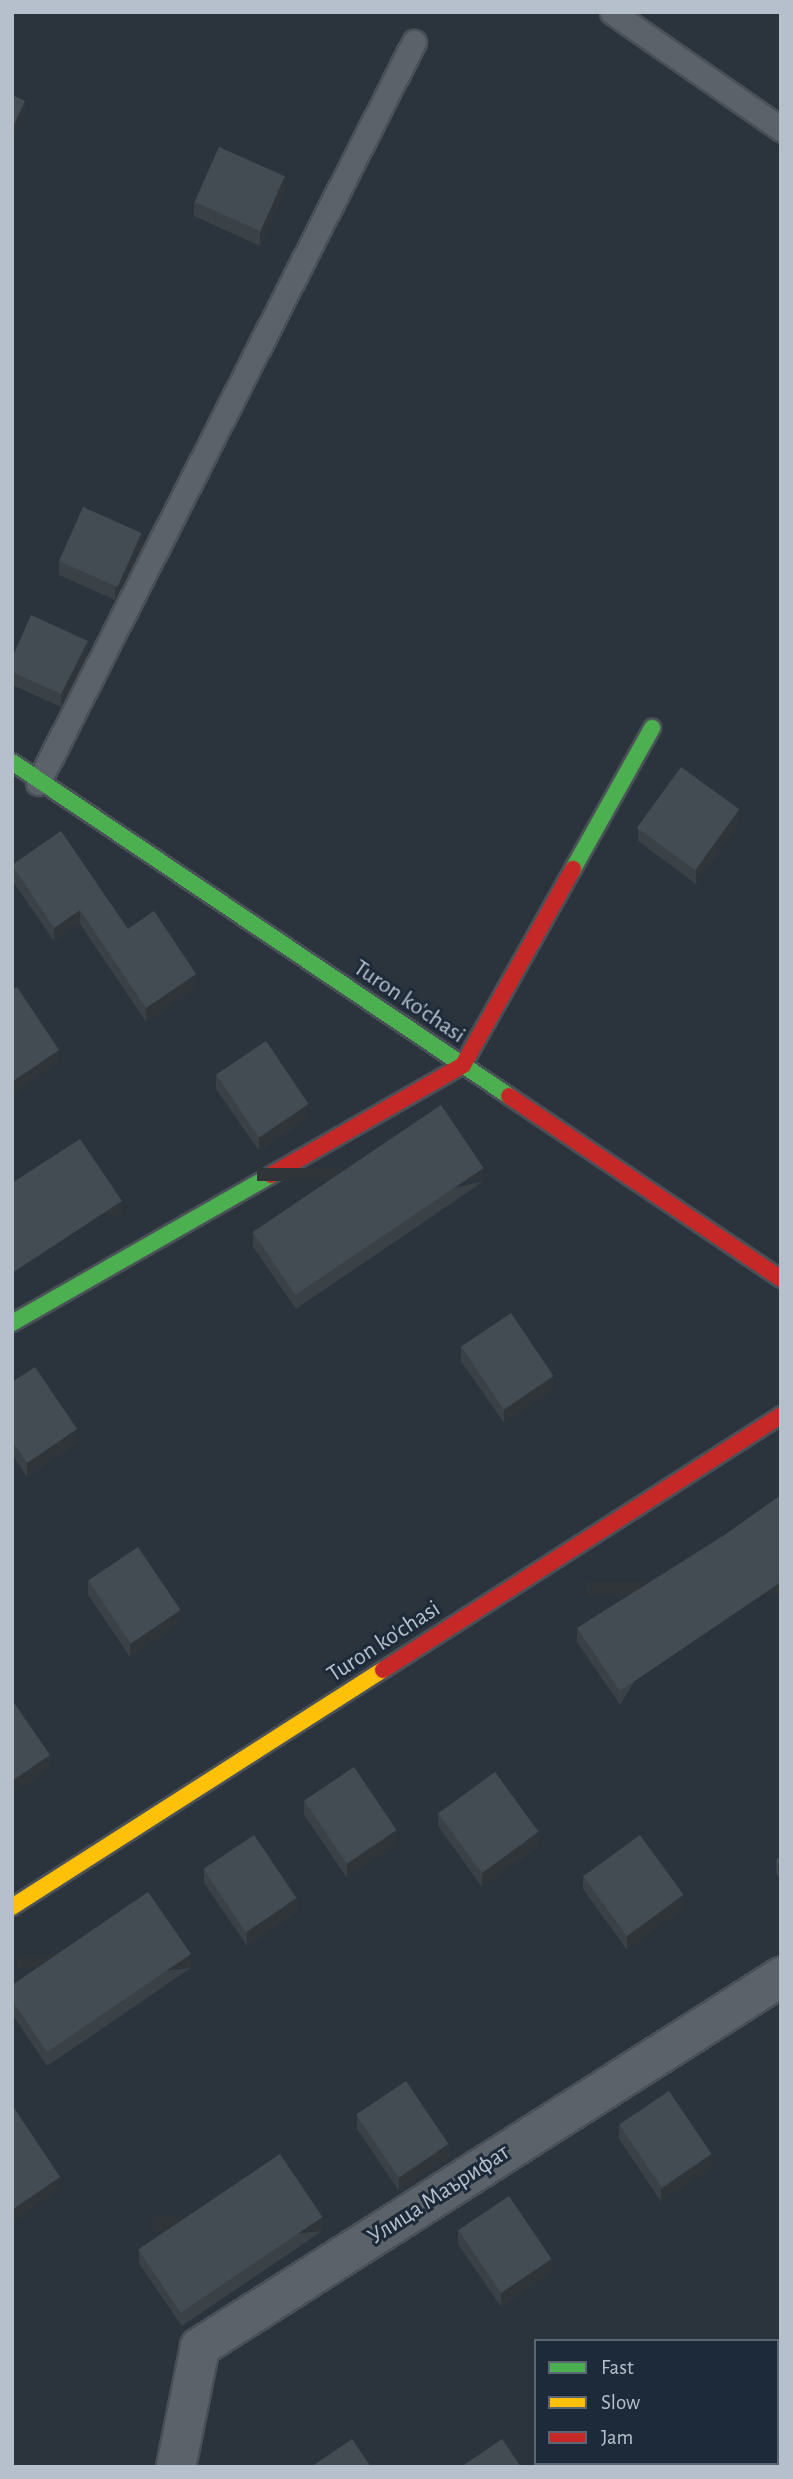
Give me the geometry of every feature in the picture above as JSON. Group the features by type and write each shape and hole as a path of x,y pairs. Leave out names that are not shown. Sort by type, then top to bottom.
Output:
{"street":[{"path":"12,1323 463,1065 652,728"},
{"name":"Turon ko'chasi","path":"12,762 38,783 781,1279"},
{"name":"Turon ko'chasi","path":"12,1907 781,1415"},
{"name":"Улица Маърифат","path":"176,2467 200,2347 781,1977"}],"lane":[{"path":"612,12 781,129"},
{"path":"38,783 414,43"}],"building":[{"path":"12,95 25,101 12,129"},
{"path":"219,147 285,176 260,231 195,202"},
{"path":"83,507 141,533 117,587 59,561"},
{"path":"31,615 88,641 61,694 12,672 12,658"},
{"path":"681,767 739,809 695,870 637,828"},
{"path":"61,831 128,929 154,911 196,974 146,1008 80,910 54,928 12,865"},
{"path":"17,987 59,1050 12,1082 12,990"},
{"path":"266,1041 308,1104 259,1138 216,1075"},
{"path":"441,1105 483,1168 295,1295 253,1232"},
{"path":"80,1139 122,1201 12,1273 12,1183"},
{"path":"511,1313 553,1376 504,1410 461,1347"},
{"path":"35,1367 77,1429 27,1463 12,1441 12,1382"},
{"path":"781,1495 781,1582 620,1691 577,1628 723,1536"},
{"path":"138,1547 180,1610 131,1644 88,1581"},
{"path":"12,1700 50,1755 12,1781"},
{"path":"354,1767 396,1830 347,1864 304,1801"},
{"path":"495,1772 538,1832 482,1873 438,1813"},
{"path":"254,1835 296,1898 246,1932 203,1869"},
{"path":"640,1835 683,1895 627,1936 583,1876"},
{"path":"148,1892 191,1954 47,2052 12,2000 12,1985"},
{"path":"406,2081 448,2144 399,2178 356,2115"},
{"path":"669,2091 711,2154 662,2188 619,2125"},
{"path":"12,2105 60,2177 12,2210"},
{"path":"280,2154 322,2217 181,2313 138,2250"},
{"path":"509,2196 551,2259 501,2293 458,2230"},
{"path":"781,2369 781,2431 779,2430"},
{"path":"352,2439 371,2467 311,2467"},
{"path":"502,2439 521,2467 461,2467"},
{"path":"689,2465 751,2465 751,2467"}],"traffic: fast":[{"path":"573,869 652,728"},
{"path":"12,762 509,1096"},
{"path":"12,1323 271,1175"}],"traffic: slow":[{"path":"12,1907 383,1670"}],"traffic: jam":[{"path":"271,1175 463,1065 573,869"},
{"path":"509,1096 781,1279"},
{"path":"383,1670 781,1415"}]}
